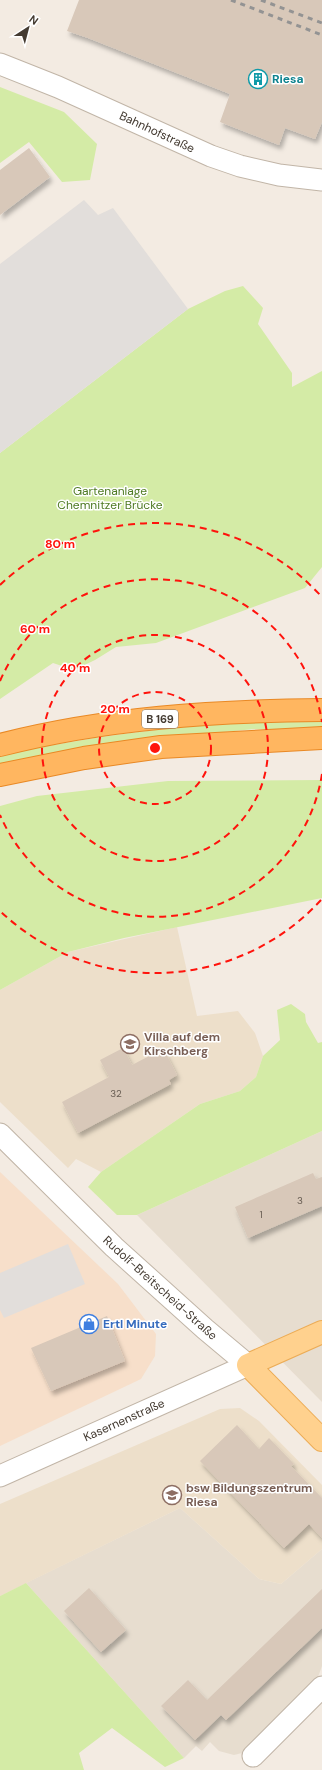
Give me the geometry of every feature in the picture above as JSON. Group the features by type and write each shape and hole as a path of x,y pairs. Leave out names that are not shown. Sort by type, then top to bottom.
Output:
{"highway":[{"name":"B 169","path":"0,745 121,722 240,712 322,710"},
{"name":"B 169","path":"0,775 84,758 161,747 322,738"}],"main road":[{"path":"248,1365 322,1332"},
{"name":"Rudolf-Breitscheid-Straße","path":"248,1365 322,1440"}],"street":[{"name":"Bahnhofstraße","path":"0,64 58,87 211,156 278,175 321,180"},
{"name":"Rudolf-Breitscheid-Straße","path":"0,1134 125,1257 205,1329 248,1365"},
{"name":"Kasernenstraße","path":"0,1476 248,1365"},
{"path":"253,1756 322,1687"}],"shaded area":[{"path":"84,200 98,215 113,208 188,309 0,453 0,264"},
{"name":"Villa auf dem Kirschberg","path":"177,927 197,1016 238,1011 255,1033 263,1056 256,1077 240,1091 200,1104 101,1172 76,1159 68,1168 0,1102 0,990 68,952"},
{"path":"322,1131 322,1402 137,1215"},
{"path":"0,1172 118,1284 156,1334 155,1356 141,1379 0,1446"},
{"path":"68,1244 85,1284 4,1318 0,1310 0,1273"},
{"name":"bsw Bildungszentrum Riesa","path":"240,1408 259,1421 322,1485 322,1549 281,1584 259,1579 180,1508 0,1596 0,1504 220,1409"},
{"path":"180,1508 259,1579 281,1584 322,1549 322,1666 318,1677 242,1753 234,1755 219,1751 210,1742 202,1751 196,1746 184,1758 26,1583"}],"green space":[{"path":"0,87 64,112 97,144 90,180 62,182 29,142 0,163"},
{"name":"Gartenanlage Chemnitzer Brücke","path":"243,286 263,308 258,324 292,373 292,387 322,371 322,567 305,588 156,643 116,647 95,660 74,670 53,663 0,699 0,453 188,309 225,291"},
{"path":"255,721 322,721 322,730 255,729 150,739 0,765 0,755 63,743 159,729"},
{"path":"322,780 322,898 124,938 68,952 0,990 0,806 37,796 168,781"},
{"path":"291,1004 305,1014 306,1022 318,1043 322,1042 322,1131 137,1215 117,1215 88,1187 101,1172 200,1104 240,1091 256,1077 263,1056 280,1040 277,1010"},
{"path":"26,1583 184,1758 165,1767 112,1728 79,1753 84,1770 0,1770 0,1596"}],"building":[{"name":"Riesa","path":"79,0 322,0 322,122 315,139 285,128 279,145 220,122 230,94 67,31"},
{"path":"29,148 50,177 0,215 0,170"},
{"path":"123,1048 132,1065 155,1053 157,1057 165,1052 177,1075 169,1080 171,1084 78,1133 62,1102 109,1077 100,1060"},
{"path":"313,1173 316,1179 322,1177 322,1206 248,1238 235,1207"},
{"path":"107,1316 125,1361 51,1391 31,1348"},
{"path":"237,1425 259,1449 269,1438 294,1464 291,1466 322,1498 322,1538 309,1524 284,1548 200,1461"},
{"path":"89,1588 126,1630 101,1652 64,1611"},
{"path":"322,1589 322,1628 226,1720 221,1715 195,1740 161,1706 188,1680 207,1700"}],"railway":[{"path":"231,0 322,35"},
{"path":"261,0 322,23"}],"place":[{"name":"Riesa","path":"258,79"},
{"name":"Villa auf dem Kirschberg","path":"130,1044"},
{"name":"Ertl Minute","path":"89,1324"},
{"name":"bsw Bildungszentrum Riesa","path":"172,1495"}]}
